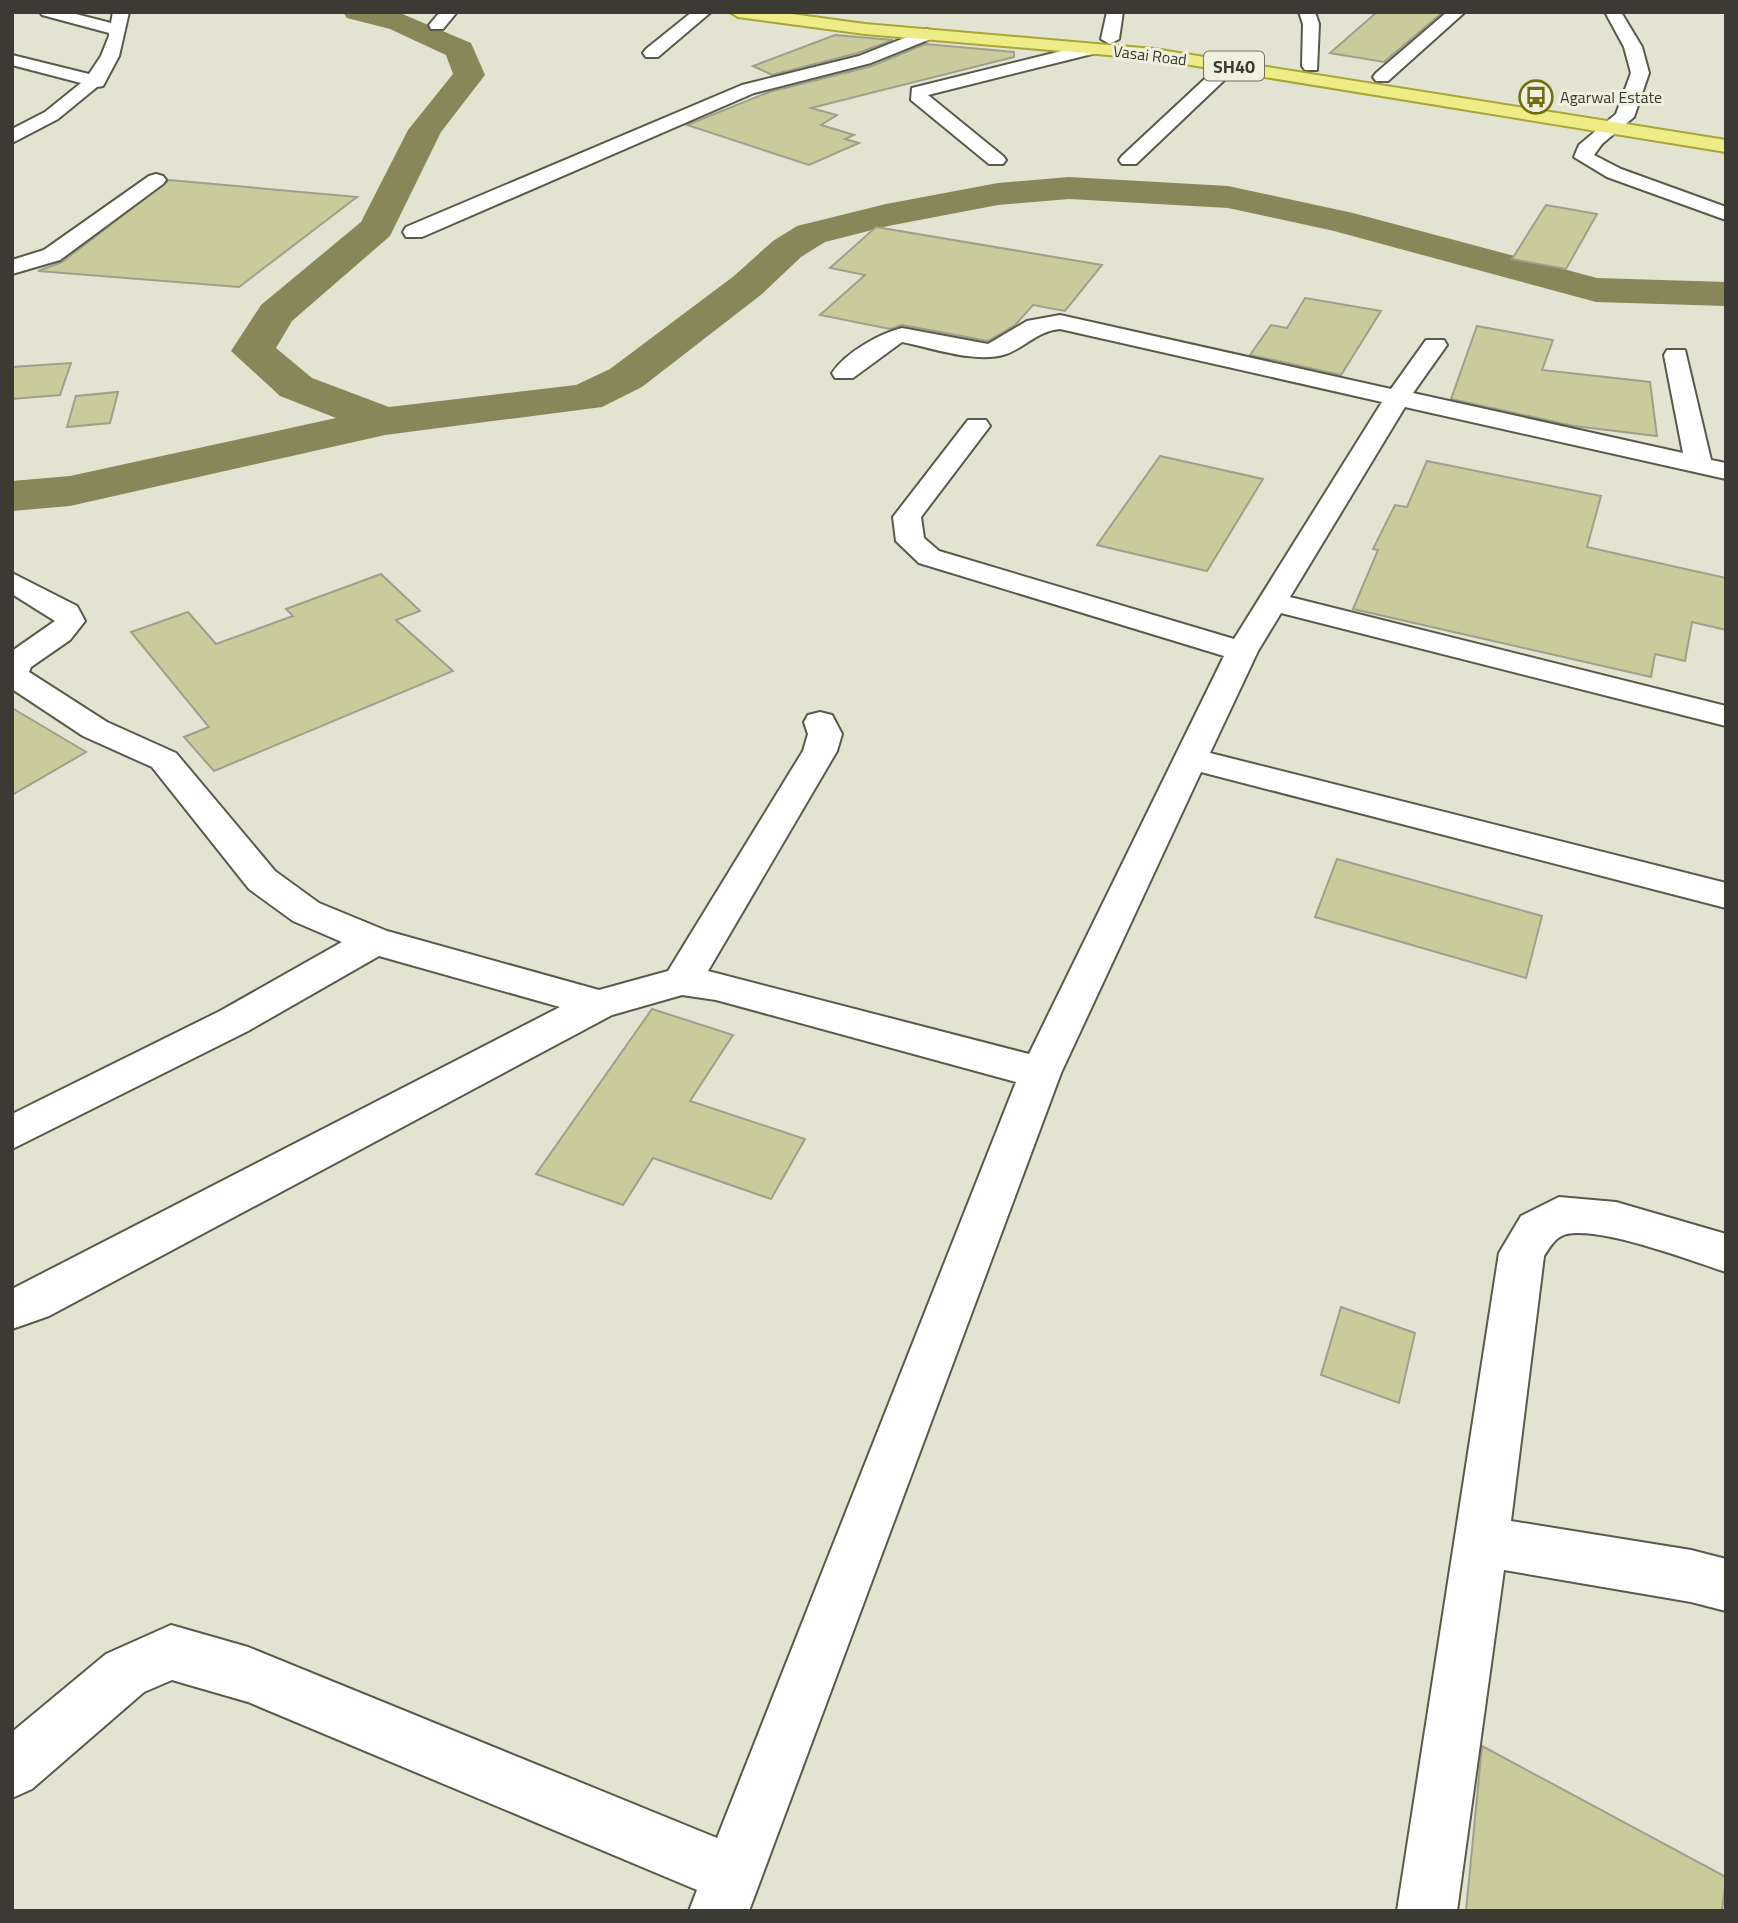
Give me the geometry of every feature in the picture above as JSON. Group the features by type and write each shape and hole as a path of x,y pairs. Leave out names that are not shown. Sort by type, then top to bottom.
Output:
{"main road":[{"name":"Vasai Road","path":"738,12 1230,65 1619,121 1726,132"},
{"name":"Vasai Road","path":"799,12 1227,52 1382,76 1619,121 1726,146"}],"street":[{"path":"12,137 45,121 97,82 108,65 120,21 95,24 48,12"},
{"path":"437,25 449,12"},
{"path":"652,53 703,12"},
{"path":"1110,39 1115,12"},
{"path":"1307,12 1311,24 1311,65"},
{"path":"1382,76 1457,12"},
{"path":"1613,12 1633,47 1640,73 1619,121 1586,149 1584,157 1614,173 1726,214"},
{"path":"414,232 748,89 798,73 907,47 927,34"},
{"path":"996,160 920,100 919,92 1090,48"},
{"path":"12,60 97,82"},
{"path":"1129,160 1230,65"},
{"path":"12,267 40,261 52,255 156,180"},
{"path":"844,373 891,338 902,335 989,351 1001,349 1030,326 1060,322 1726,471"},
{"path":"12,1769 125,1673 171,1653 248,1675 727,1893 1040,1073 1242,651 1398,397 1435,345"},
{"path":"1675,355 1699,465"},
{"path":"977,426 907,517 910,541 929,557 1242,651"},
{"path":"12,582 66,612 70,621 66,628 25,654 13,666 14,676 95,729 164,760 262,880 306,912 375,941 599,1004"},
{"path":"1273,602 1726,716"},
{"path":"682,981 820,751 825,734 820,722"},
{"path":"1191,759 1726,897"},
{"path":"12,1133 234,1021 375,941"},
{"path":"12,1309 33,1302 599,1004 682,981 716,986 1040,1073"},
{"path":"1427,1911 1522,1253 1537,1229 1559,1215 1616,1220 1726,1253"},
{"path":"1482,1541 1691,1576 1726,1585"}],"building":[{"path":"1377,12 1443,12 1384,62 1330,53"},
{"path":"835,35 893,40 858,53 772,75 753,66"},
{"path":"925,44 1014,52 1014,57 811,108 837,115 821,125 854,135 845,139 859,143 809,165 687,125 769,92 872,66"},
{"path":"169,180 357,197 239,287 38,271 62,262"},
{"path":"1546,205 1597,214 1566,269 1512,259"},
{"path":"876,227 1102,265 1065,311 1033,305 1015,325 988,341 902,325 890,329 820,315 865,275 830,268"},
{"path":"1305,298 1381,311 1341,375 1250,355 1271,325 1287,328"},
{"path":"1477,326 1553,340 1542,370 1650,382 1657,436 1574,426 1451,399"},
{"path":"71,363 60,395 12,399 12,367"},
{"path":"118,392 110,423 67,427 76,396"},
{"path":"1160,456 1263,479 1207,571 1097,545"},
{"path":"1427,461 1601,496 1587,547 1726,578 1726,630 1692,622 1685,661 1655,654 1651,677 1353,609 1378,550 1373,549 1395,505 1407,507"},
{"path":"381,574 420,611 396,620 453,671 214,771 184,737 209,727 131,632 188,612 216,644 293,616 286,609"},
{"path":"12,708 86,752 12,795"},
{"path":"1337,859 1542,916 1526,978 1315,917"},
{"path":"652,1009 733,1035 690,1101 805,1139 771,1199 653,1158 623,1205 536,1174"},
{"path":"1341,1307 1415,1333 1399,1403 1321,1375"},
{"path":"1482,1746 1726,1877 1722,1911 1466,1911"}],"waterway":[{"path":"357,12 400,22 460,50 469,75 425,130 377,228 276,314 253,351 296,387 385,421"},
{"path":"385,421 586,397 626,378 748,285 787,249 811,234 886,215 998,194 1069,188 1228,197 1340,221 1596,290 1726,294"},
{"path":"12,496 70,491 385,421"}],"place":[{"name":"Agarwal Estate","path":"1536,97"}]}
